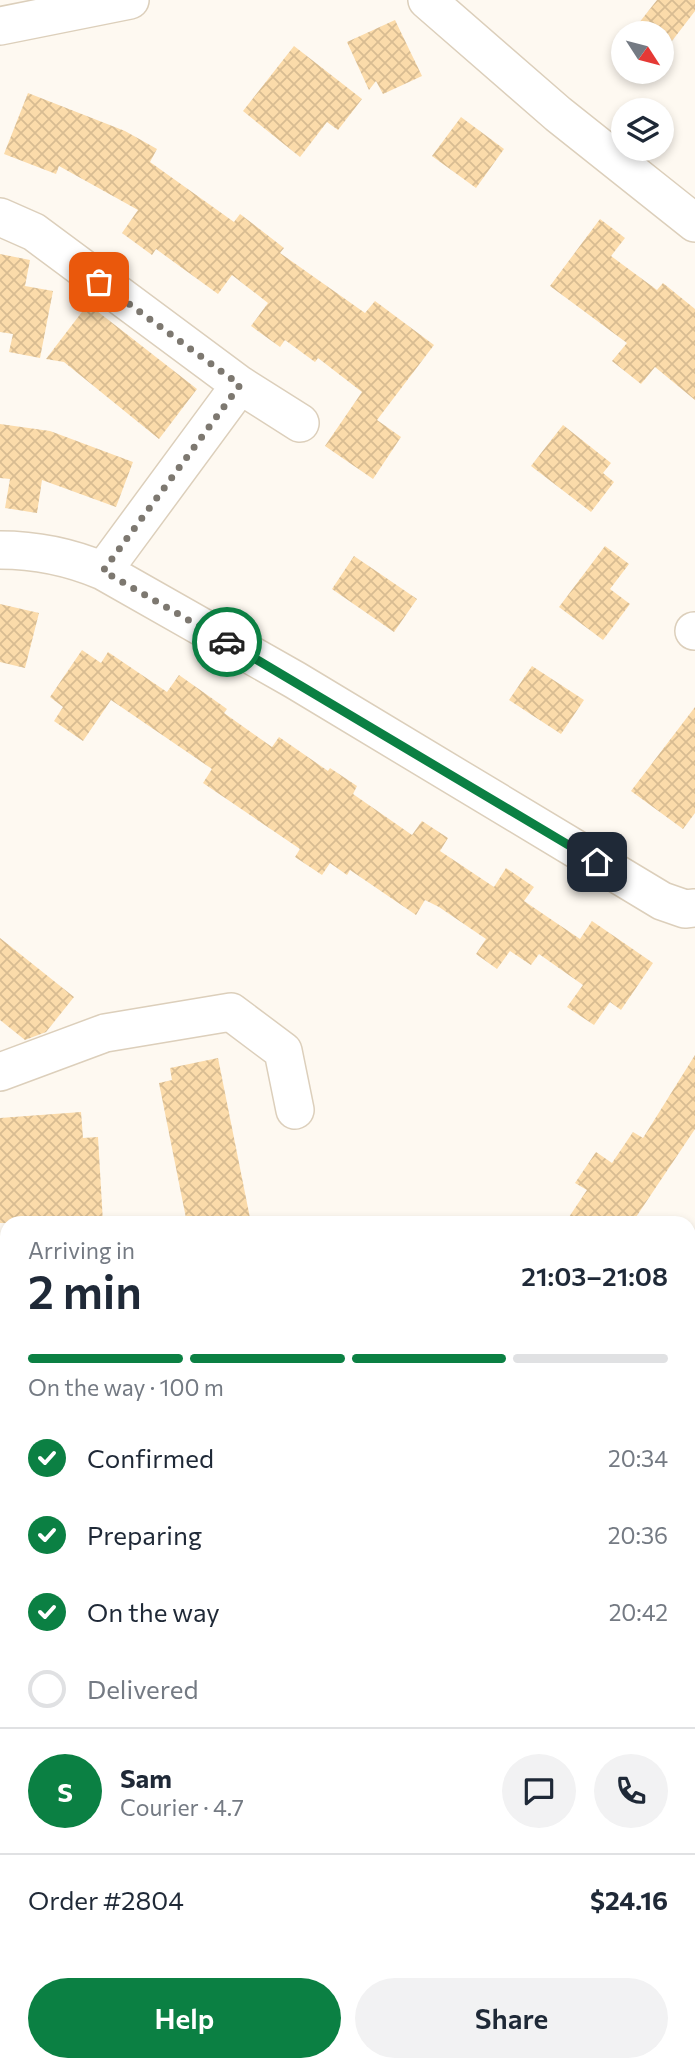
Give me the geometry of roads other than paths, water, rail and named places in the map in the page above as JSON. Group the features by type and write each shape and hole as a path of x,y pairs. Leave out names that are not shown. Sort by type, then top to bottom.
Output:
{"street":[{"path":"0,26 130,0"},
{"path":"427,0 558,114 695,223"},
{"path":"0,216 34,232 240,385 300,423"},
{"path":"103,571 240,385"},
{"path":"0,550 23,550 73,558 103,571 295,680 663,901 685,909 695,908"},
{"path":"0,1072 105,1033 231,1012 283,1051 295,1110"}]}
